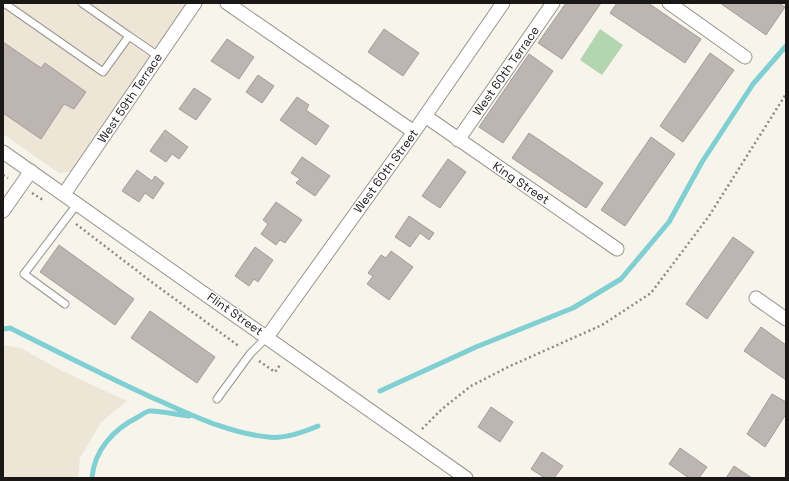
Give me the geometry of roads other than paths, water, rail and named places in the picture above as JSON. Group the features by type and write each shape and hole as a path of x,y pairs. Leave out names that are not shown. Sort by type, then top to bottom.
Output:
{"street":[{"name":"West 59th Terrace","path":"64,194 195,3"},
{"path":"228,3 414,132"},
{"name":"West 60th Street","path":"267,337 414,132 503,3"},
{"name":"West 60th Terrace","path":"458,140 553,3"},
{"path":"668,3 745,57"},
{"name":"King Street","path":"425,116 617,249"},
{"name":"Flint Street","path":"3,152 31,170 466,478"},
{"path":"3,211 31,170"},
{"path":"756,298 786,319"}],"lane":[{"path":"4,3 103,72 129,36"},
{"path":"82,3 158,56"},
{"path":"65,304 24,274 78,204"},
{"path":"217,399 250,354 267,337"}],"waterway":[{"path":"380,391 476,347 573,308 621,279 669,222 702,162 753,84 786,46"},
{"path":"3,329 10,328 135,390 223,427 253,435 280,437 306,431 318,426"},
{"path":"92,478 97,458 101,450 113,434 129,422 149,411 189,416"}]}
